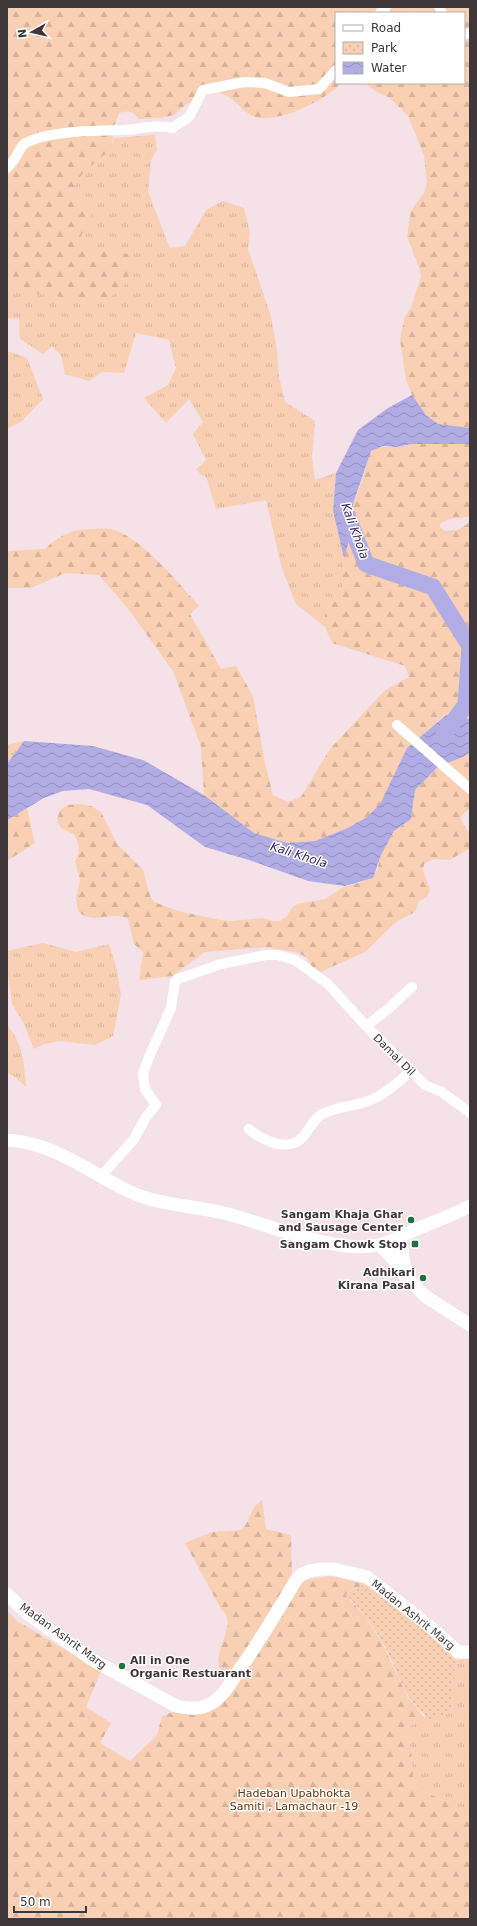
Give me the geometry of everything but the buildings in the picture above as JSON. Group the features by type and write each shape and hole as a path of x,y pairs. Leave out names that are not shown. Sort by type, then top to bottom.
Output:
{"main road":[{"path":"7,1140 19,1140 42,1148 102,1175 126,1190 155,1202 190,1206 228,1214 342,1246 379,1245 470,1206"},
{"path":"400,1236 406,1277"},
{"path":"379,1245 391,1256 406,1277 425,1296 470,1325"},
{"name":"Madan Ashrit Marg","path":"7,1594 28,1614 91,1659 176,1706 188,1709 201,1708 211,1704 222,1695 276,1616 296,1580 309,1570 334,1569 367,1577 433,1629 458,1652 470,1652"}],"street":[{"path":"7,168 14,163 22,145 32,140 55,135 96,130 126,130 163,126 172,128 189,117 203,90 244,82 265,83 289,92 319,89 335,71"},
{"path":"397,725 415,739 445,768 470,789"},
{"name":"Damai Dil","path":"102,1175 134,1138 146,1117 156,1105 145,1090 144,1074 149,1056 171,1008 173,985 178,979 221,964 266,955 278,955 295,960 328,984 410,1072 425,1085 442,1092 470,1113"},
{"path":"366,1026 388,1009 412,987"},
{"path":"249,1129 255,1135 280,1144 297,1142 305,1136 320,1115 341,1106 374,1099 410,1072"}],"green space":[{"path":"7,7 470,7 470,428 438,424 426,415 412,395 406,380 400,339 405,316 411,308 421,276 407,237 411,211 425,191 427,183 424,155 408,116 390,98 375,91 366,84 465,84 465,12 335,12 335,84 340,84 324,97 300,110 273,117 262,118 252,116 227,96 216,91 185,105 174,115 159,118 139,119 135,114 130,112 119,113 113,129 112,148 81,175 73,189 71,197 92,214 81,236 79,244 85,250 113,251 128,254 132,267 125,284 111,297 74,299 7,289"},
{"path":"155,135 157,150 151,160 148,192 170,248 185,246 206,210 223,201 244,208 250,232 248,249 271,316 277,351 279,377 285,402 315,421 312,457 315,480 336,473 333,511 344,558 342,587 325,613 325,627 296,604 282,569 266,500 216,509 207,479 196,470 206,460 193,434 203,422 189,399 166,423 144,398 168,385 176,368 169,340 136,333 124,373 102,372 89,381 65,374 61,356 52,346 43,354 20,339 19,319 7,318 7,244 61,165 112,148 113,138"},
{"path":"7,351 27,358 43,399 22,421 7,429"},
{"path":"412,444 470,444 470,516 447,520 440,524 440,527 445,531 458,530 470,522 470,719 445,715 407,748 380,804 367,817 348,828 315,841 287,843 254,833 204,795 201,747 173,671 129,610 99,575 65,573 31,588 7,588 7,551 45,549 65,534 89,529 110,529 133,540 146,550 170,574 199,606 190,614 221,669 236,666 253,696 264,759 273,795 288,802 301,797 330,749 384,691 409,677 405,666 332,643 325,627 325,613 342,587 344,558 354,524 352,507 371,452 378,448 399,447"},
{"path":"24,741 7,764 7,745"},
{"path":"470,752 470,809 462,816 461,819 470,835 470,848 450,860 433,859 424,864 423,870 430,890 427,897 419,901 415,912 397,921 365,952 318,973 313,970 307,958 299,953 266,947 205,952 172,976 139,980 143,952 134,944 128,919 116,916 96,918 84,915 78,911 76,898 80,880 75,861 79,852 77,840 75,835 61,828 57,820 60,810 67,805 81,804 91,806 101,812 117,844 143,870 150,896 154,902 178,911 220,920 231,921 263,918 273,921 280,921 286,917 292,908 297,904 325,899 345,886 364,882 377,871 381,855 394,831 411,819 415,790 438,767 465,756"},
{"path":"27,808 35,843 7,861 7,820"},
{"path":"43,943 76,952 109,944 117,970 121,995 113,1036 95,1045 60,1041 44,1044 34,1049 23,1022 12,1004 7,967 7,951"},
{"path":"7,1025 20,1046 26,1087 15,1077 7,1073"},
{"name":"Hadeban Upabhokta Samiti , Lamachaur -19","path":"262,1500 266,1529 291,1535 292,1580 297,1582 330,1576 365,1584 345,1594 365,1616 381,1641 407,1696 425,1718 423,1722 406,1727 404,1730 411,1748 413,1776 418,1789 453,1804 470,1815 470,1919 7,1919 7,1610 17,1621 101,1671 86,1707 111,1723 100,1743 130,1761 157,1735 162,1716 173,1712 201,1712 238,1682 224,1674 219,1665 219,1657 228,1623 226,1615 221,1609 185,1543 212,1532 241,1530 245,1526 255,1506"},
{"path":"365,1584 389,1600 448,1651 455,1660 452,1712 423,1722 425,1715 411,1700 406,1692 379,1636 363,1613 345,1594"},
{"path":"470,1659 470,1815 453,1804 418,1789 413,1777 411,1748 404,1730 406,1727 452,1712 455,1660"}],"water":[{"path":"412,395 426,415 438,424 470,428 470,444 412,444 396,447 383,446 371,451 352,507 354,524 344,558 333,511 336,473 358,430 388,408"},
{"path":"446,715 470,719 470,752 465,756 438,767 415,790 411,819 394,831 381,855 373,878 345,886 308,881 249,860 205,847 147,805 89,789 63,791 44,798 7,820 7,764 24,741 93,746 143,760 204,795 254,833 287,843 315,841 348,828 367,817 380,804 407,748"}],"waterway":[{"name":"Kali Khola","path":"344,507 366,564 433,587 470,646 466,705 444,734"}],"place":[{"name":"Sangam Khaja Ghar and Sausage Center","path":"411,1220"},
{"name":"Sangam Chowk Stop","path":"415,1244"},
{"name":"Adhikari Kirana Pasal","path":"423,1278"},
{"name":"All in One Organic Restuarant","path":"122,1666"}]}
